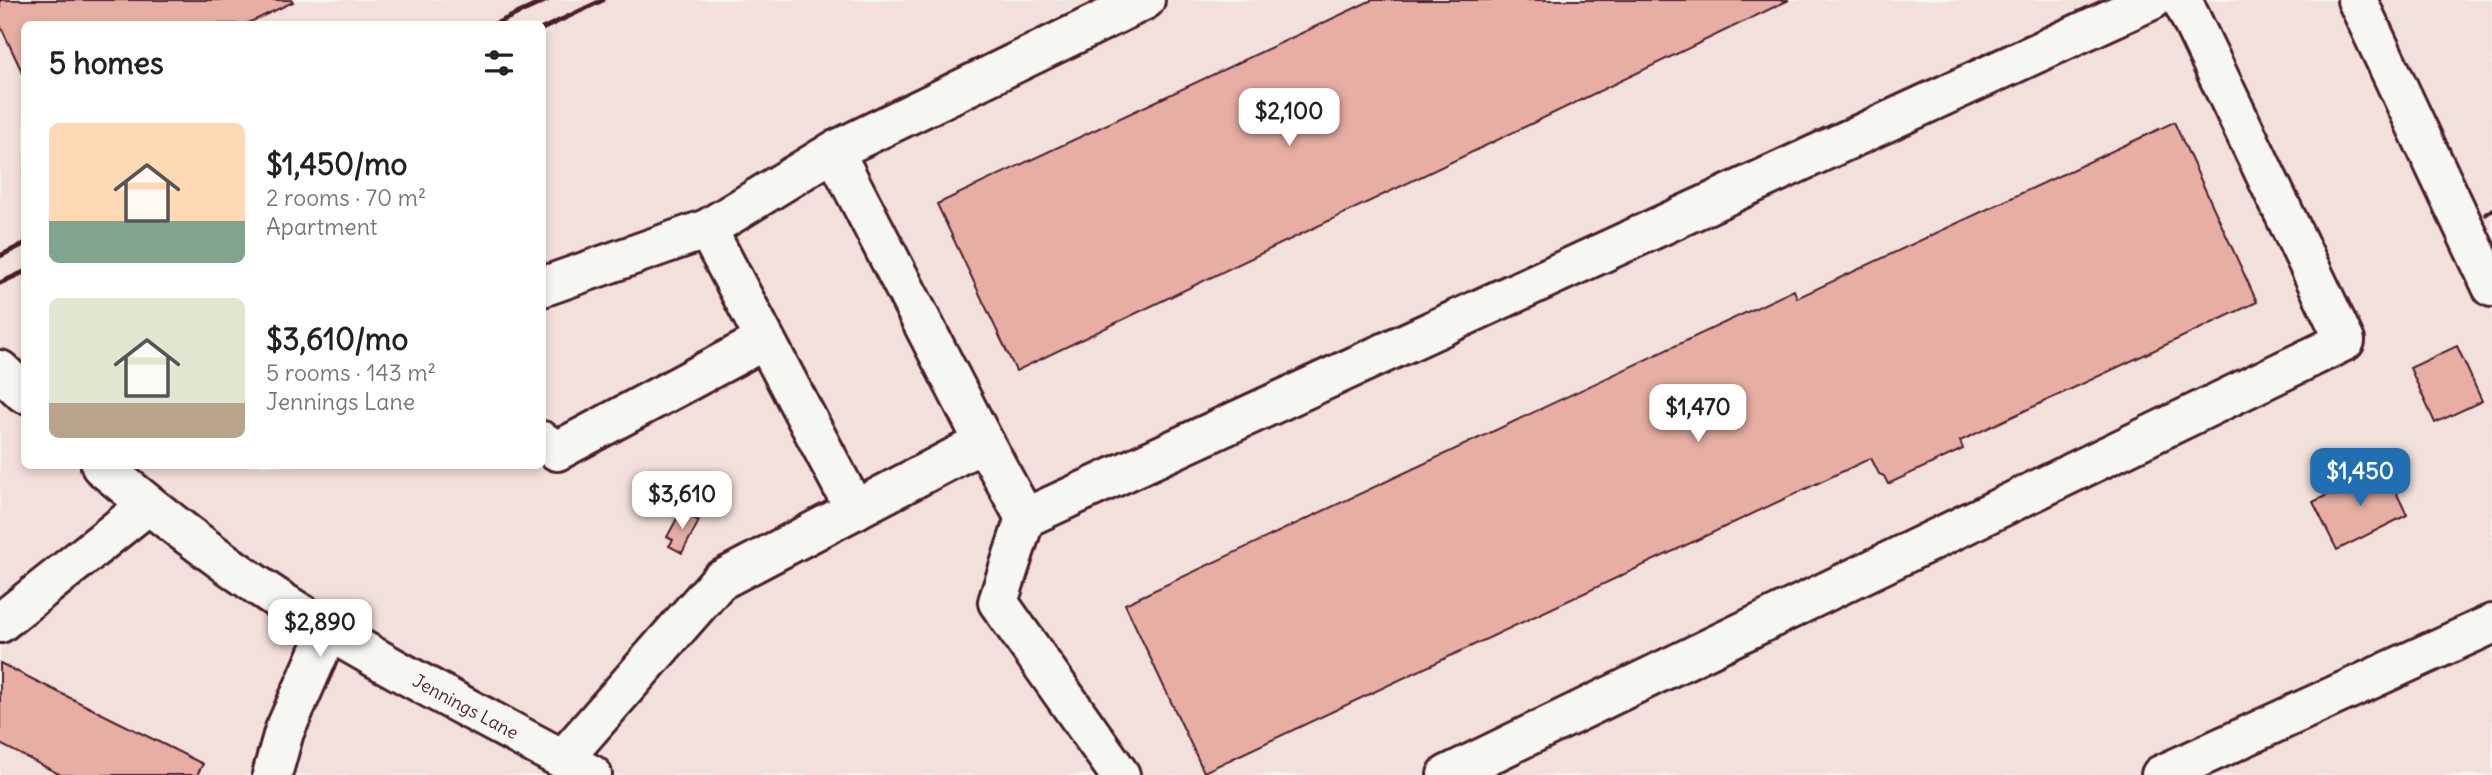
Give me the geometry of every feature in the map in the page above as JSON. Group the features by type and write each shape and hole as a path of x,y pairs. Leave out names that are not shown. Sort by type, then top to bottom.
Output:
{"street":[{"path":"546,287 707,229 834,151 1145,0"},
{"path":"1025,518 2152,0"},
{"path":"1447,775 2345,341 2182,0"},
{"path":"2357,0 2492,287"},
{"path":"834,151 1025,518 998,602 1121,775"},
{"path":"707,229 855,510"},
{"path":"546,444 557,451 765,340"},
{"path":"577,767 719,581 984,442"},
{"name":"Jennings Lane","path":"105,469 167,520 296,610 577,767"},
{"path":"0,623 148,505"},
{"path":"2161,775 2492,624"},
{"path":"272,775 284,732 329,630"}],"shaded area":[{"path":"0,0 2492,0 2492,775 0,775"}],"building":[{"path":"0,0 293,2 252,21 21,21 21,70 0,25"},
{"path":"1372,0 1789,0 1016,371 937,204"},
{"path":"2174,122 2257,302 1960,441 1963,449 1888,484 1871,458 1204,772 1125,604 1794,290 1797,298"},
{"path":"2457,346 2482,401 2435,423 2410,368"},
{"path":"2384,467 2407,515 2337,550 2313,502"},
{"path":"681,511 699,521 682,553 669,546 673,540 667,537"},
{"path":"0,663 203,764 197,775 61,775 0,744"}],"railway":[{"path":"502,21 547,0"},
{"path":"546,27 603,0"},
{"path":"2486,214 2492,210"},
{"path":"0,256 21,246"},
{"path":"0,283 21,273"}]}
